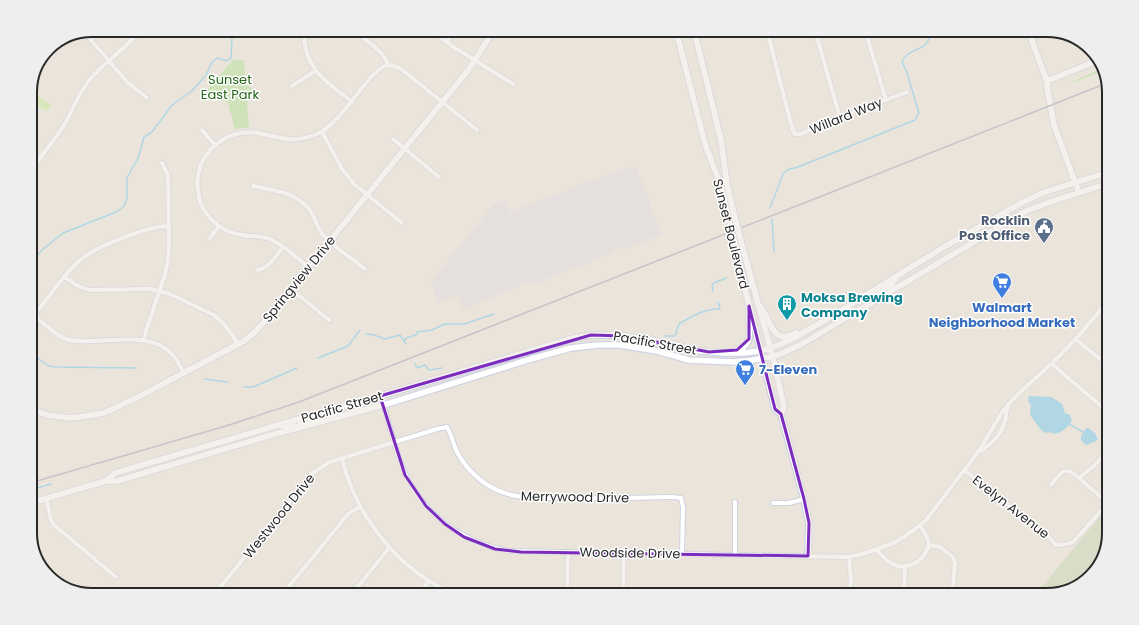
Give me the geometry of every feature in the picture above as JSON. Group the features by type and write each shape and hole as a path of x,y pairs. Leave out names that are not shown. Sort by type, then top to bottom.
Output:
{"main road":[{"name":"Springview Drive","path":"37,411 47,415 70,418 104,413 184,373 249,338 291,289 442,102 475,60 490,37"},
{"name":"Sunset Boulevard","path":"678,37 706,149 729,207 739,247 759,304 784,407 781,414 809,523 808,556"},
{"name":"Sunset Boulevard","path":"696,37 721,140 729,207"},
{"path":"1031,37 1047,81 1054,125 1057,129 1061,145 1079,193"},
{"path":"1047,81 1094,63"},
{"name":"Pacific Street","path":"106,481 115,473 140,465 574,338 616,335 653,340 700,351 723,353 743,353 770,348 790,340 820,323 938,251 1023,202 1045,192 1102,174"},
{"name":"Pacific Street","path":"37,500 106,481 117,481 298,428 383,405 531,359 584,346 620,345 656,351 689,360 734,362 772,356 791,350 802,344 1026,212 1053,201 1102,185"},
{"name":"Sunset Boulevard","path":"739,247 744,285 760,351 775,410 781,414"},
{"path":"872,303 875,296 893,284 896,278"},
{"path":"759,304 765,311 770,327 781,336 788,337 812,324 820,323"},
{"path":"723,353 742,348 749,339 750,326 748,316 750,306"},
{"path":"582,337 584,346"},
{"path":"620,345 625,341 646,345 653,340"},
{"path":"529,352 531,359"},
{"path":"279,425 284,427 294,425 298,428 301,423 314,419 316,414"},
{"path":"208,445 213,447 225,445 228,448"},
{"path":"140,465 145,467 154,465 159,468 162,463 176,458 177,455"}],"street":[{"path":"90,37 127,82 147,98"},
{"path":"37,164 67,120 86,85 98,70 134,37"},
{"path":"305,37 306,51 315,70 325,81 352,102"},
{"path":"362,37 384,56 388,65"},
{"path":"440,37 513,84"},
{"path":"446,42 450,37"},
{"name":"Willard Way","path":"769,37 792,128 795,134 801,134 824,123 907,92"},
{"path":"817,37 840,118"},
{"path":"867,37 886,100"},
{"path":"308,268 271,239 237,234 219,226 212,220 202,206 198,192 198,176 206,156 215,145 229,136 244,133 295,140 322,132 334,123 376,71 388,65 399,68 477,130"},
{"path":"292,86 315,70"},
{"path":"202,130 215,145"},
{"path":"322,132 347,177 402,223"},
{"path":"393,139 439,177"},
{"path":"144,340 168,260 168,179 162,163"},
{"path":"253,186 288,193 299,201 309,209 318,229 329,241 365,269"},
{"path":"37,310 79,262 97,250 148,229 168,226"},
{"path":"210,238 219,226"},
{"path":"258,270 270,264 283,247"},
{"path":"65,277 76,285 89,290 150,289 168,293 214,315 226,325 238,344"},
{"path":"291,289 329,320"},
{"path":"978,452 1008,405 1023,389 1052,364 1102,307"},
{"path":"37,318 55,333 69,340 144,340 157,344 168,351 177,361 184,373"},
{"path":"1075,339 1102,360"},
{"path":"1052,364 1102,407"},
{"name":"Woodside Drive","path":"380,396 406,475 417,495 436,516 454,530 474,542 495,548 521,552 849,557 863,554 894,543 920,525 934,510 978,452"},
{"path":"978,452 989,446 999,435 1004,425 1008,405"},
{"name":"Westwood Drive","path":"220,588 312,474 330,462 447,427"},
{"name":"Merrywood Drive","path":"447,427 456,449 468,468 484,484 506,494 535,498 681,498 683,507 682,554"},
{"path":"1079,478 1102,457"},
{"path":"342,458 360,507 374,529 389,548 429,581 442,588"},
{"name":"Evelyn Avenue","path":"964,470 1048,536 1056,546 1060,544 1067,545 1073,542 1102,508"},
{"path":"1051,485 1064,471 1072,472 1102,498"},
{"path":"46,498 51,520 58,530 116,577"},
{"path":"773,503 789,503 804,499"},
{"path":"735,502 735,555"},
{"path":"288,588 348,514 360,507"},
{"path":"877,550 890,563 899,567 905,567 918,562 925,555 929,545 927,536 920,525"},
{"path":"929,545 940,547 953,557 955,563 953,588"},
{"path":"357,588 389,548"},
{"path":"567,588 568,553"},
{"path":"623,588 624,553"},
{"path":"849,557 851,580 850,588"},
{"path":"904,588 905,567"},
{"path":"424,588 429,581"}],"highlighted area":[{"path":"749,306 775,409 781,414 804,499 809,523 808,556 521,552 495,549 464,537 445,524 426,506 405,475 380,396 591,335 624,336 709,352 737,350 749,339"}],"shaded area":[{"path":"636,166 662,235 624,249 620,246 615,248 613,253 532,285 530,282 521,285 464,310 457,295 439,303 430,282 494,204 505,200 510,212 626,167 629,169"}],"green space":[{"name":"Sunset East Park","path":"233,60 244,60 246,85 254,89 247,103 249,127 235,129 228,103 205,92"},
{"path":"1097,70 1098,73 1063,86"},
{"path":"38,96 51,105 46,111 37,105"},
{"path":"1102,514 1101,544 1093,564 1078,579 1054,588 1041,588"}],"water":[{"path":"1029,396 1051,397 1062,404 1065,413 1070,415 1072,421 1059,433 1045,433 1030,415 1031,405 1028,401"},
{"path":"1086,428 1095,433 1098,440 1087,445 1081,440 1081,436"}],"waterway":[{"path":"37,256 63,233 116,212 124,206 127,198 127,178 138,158 144,137 152,132 172,105 192,91 206,75 212,62 218,58 226,61 231,58 231,37"},
{"path":"770,208 783,174 787,170 798,167 915,120 919,113 906,70 902,62 909,53 927,43 929,37"},
{"path":"772,219 774,252"},
{"path":"713,291 712,285 726,278"},
{"path":"665,336 675,336 679,324 693,316 708,310 719,309 720,307 718,302"},
{"path":"404,341 406,338 416,335 417,332 432,330 445,324 464,324 494,314"},
{"path":"318,358 348,346 360,330"},
{"path":"366,334 385,339 400,335 406,344"},
{"path":"37,357 47,365 54,367 136,368"},
{"path":"415,364 417,368 425,365 429,370 442,368"},
{"path":"244,387 253,387 297,368"},
{"path":"205,379 228,382"},
{"path":"1069,424 1083,432"},
{"path":"37,488 51,484"}],"railway":[{"path":"37,481 226,426 299,402 1102,85"}],"place":[{"name":"Rocklin Post Office","path":"1044,244"},
{"name":"Walmart Neighborhood Market","path":"1002,299"},
{"name":"Moksa Brewing Company","path":"787,321"},
{"name":"7-Eleven","path":"745,386"}]}
